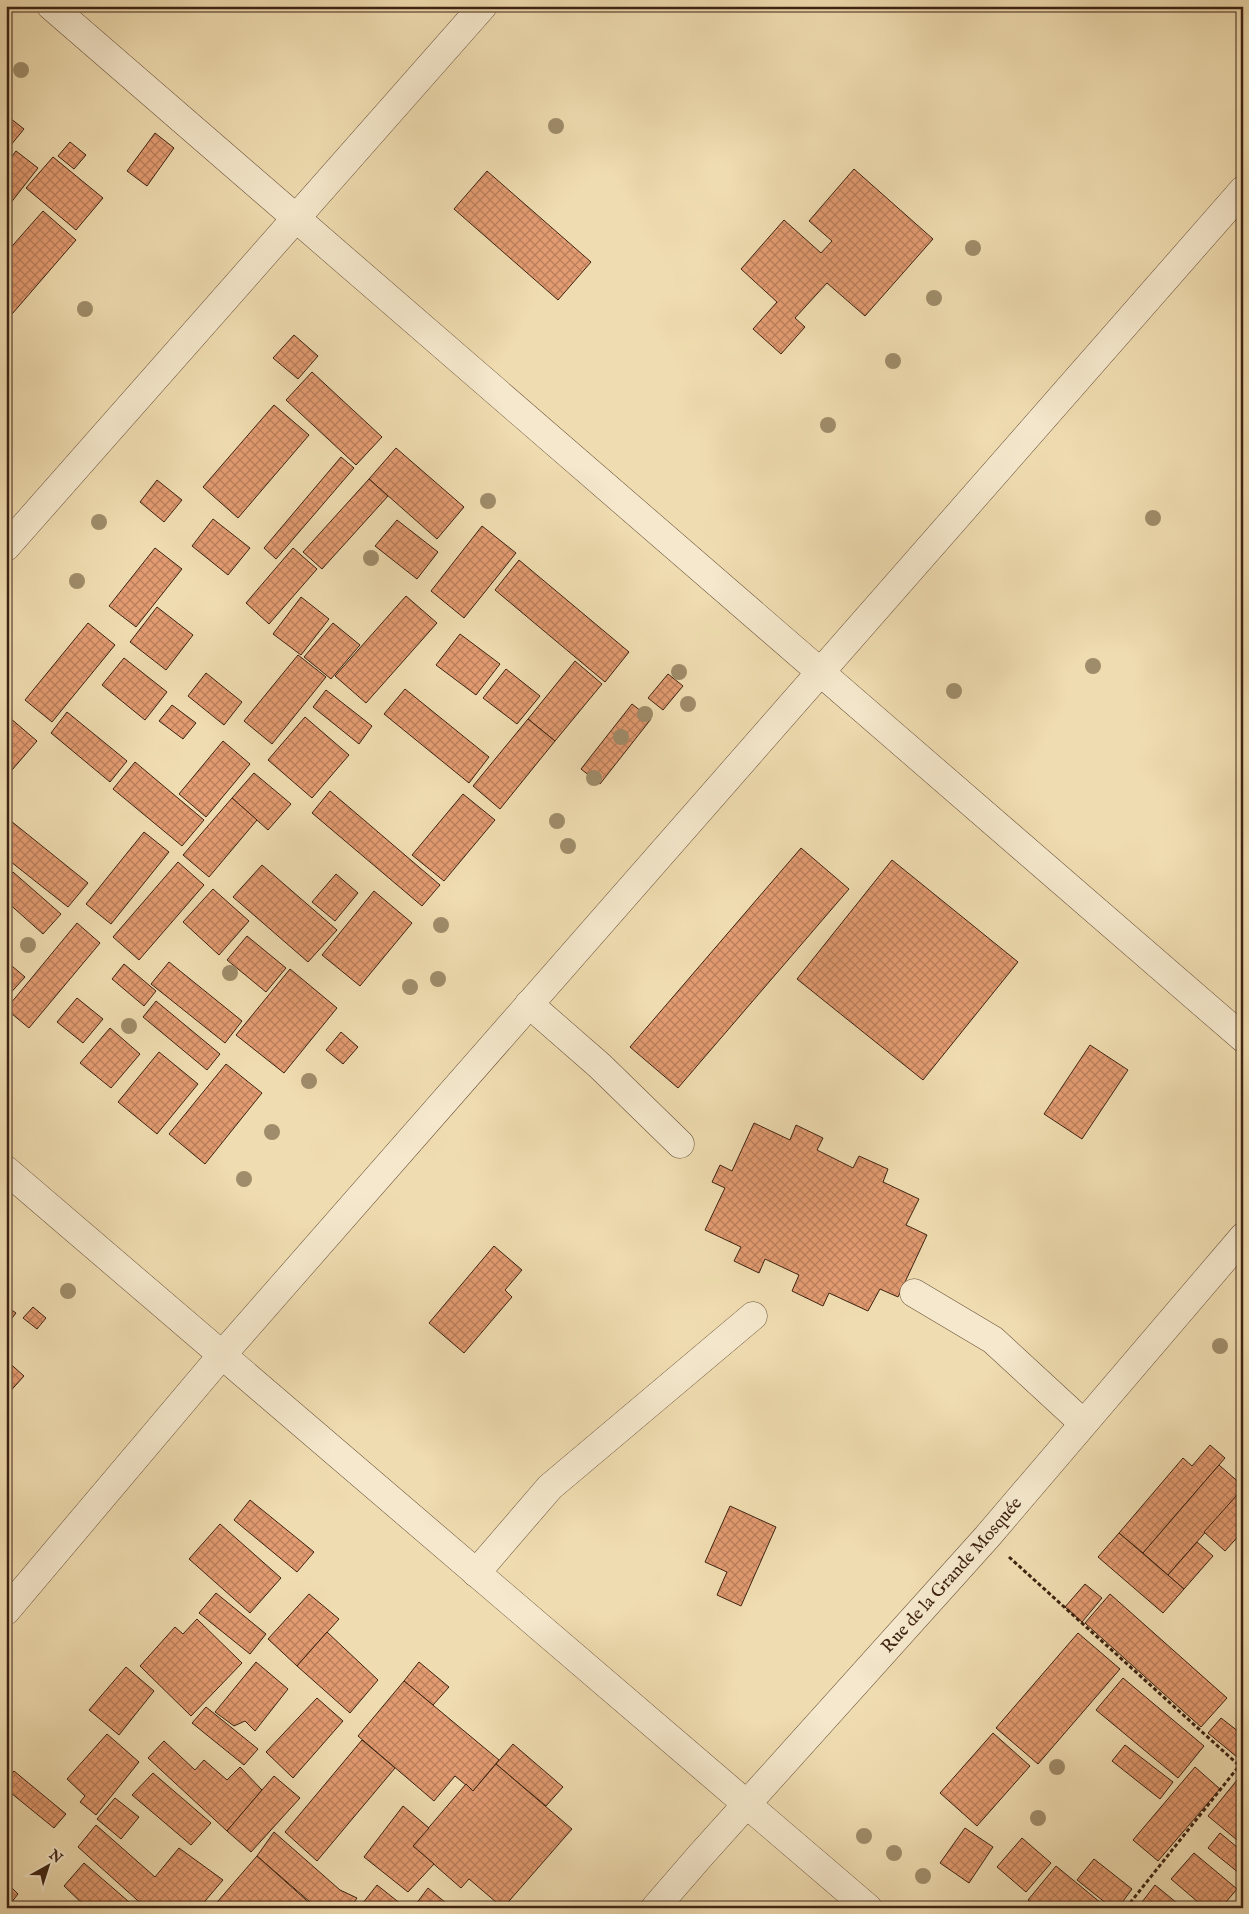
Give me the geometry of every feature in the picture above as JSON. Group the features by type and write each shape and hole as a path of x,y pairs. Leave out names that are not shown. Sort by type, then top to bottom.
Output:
{"street":[{"path":"51,6 1243,1038"},
{"path":"6,548 483,6"},
{"path":"6,1611 222,1355 1243,190"},
{"path":"529,1004 600,1066 680,1144"},
{"path":"6,1170 868,1908"},
{"name":"Rue de la Grande Mosquée","path":"655,1908 746,1804 987,1537 1243,1237"},
{"path":"914,1293 993,1340 1083,1423"},
{"path":"476,1573 550,1487 753,1316"}],"path":[{"path":"987,1537 1243,1770"},
{"path":"1126,1908 1243,1761"}],"building":[{"path":"6,115 24,129 6,151"},
{"path":"155,133 174,148 147,186 127,171"},
{"path":"70,142 86,155 74,169 58,156"},
{"path":"16,151 38,168 6,209 6,164"},
{"path":"53,157 103,198 76,230 26,188"},
{"path":"854,169 933,239 865,316 827,283 795,318 805,327 781,354 753,329 777,302 741,269 784,220 821,253 832,241 809,221"},
{"path":"487,171 591,262 558,300 454,209"},
{"path":"43,211 76,240 6,321 6,253"},
{"path":"294,335 318,356 298,379 273,358"},
{"path":"312,372 382,437 356,465 286,400"},
{"path":"274,405 309,435 238,518 203,487"},
{"path":"396,448 464,507 437,539 369,479"},
{"path":"341,457 354,468 276,559 264,548"},
{"path":"369,479 388,496 322,569 303,552"},
{"path":"157,480 182,500 164,522 140,502"},
{"path":"213,519 250,548 228,575 192,546"},
{"path":"397,520 438,552 417,579 375,546"},
{"path":"482,526 516,553 464,618 431,591"},
{"path":"155,548 182,569 136,627 109,606"},
{"path":"293,548 317,569 269,624 246,603"},
{"path":"519,560 629,652 605,682 495,590"},
{"path":"406,596 437,623 366,703 335,676"},
{"path":"301,597 329,619 301,655 273,634"},
{"path":"157,607 193,635 166,670 130,642"},
{"path":"88,623 115,645 52,722 25,700"},
{"path":"333,623 360,645 331,679 304,657"},
{"path":"460,634 500,664 476,695 436,665"},
{"path":"298,655 326,677 272,744 244,721"},
{"path":"124,658 167,692 145,720 102,685"},
{"path":"575,661 602,684 555,741 528,719"},
{"path":"506,669 540,696 517,724 483,698"},
{"path":"206,673 242,702 224,725 188,696"},
{"path":"668,674 683,686 663,710 648,698"},
{"path":"405,689 489,757 469,783 384,714"},
{"path":"326,690 372,726 359,744 313,707"},
{"path":"632,704 651,719 600,784 581,769"},
{"path":"172,705 196,723 183,739 159,721"},
{"path":"67,712 127,761 110,782 51,733"},
{"path":"305,717 349,755 312,798 268,760"},
{"path":"10,718 37,741 6,777 6,723"},
{"path":"528,719 555,741 500,809 473,786"},
{"path":"223,741 250,764 206,817 179,794"},
{"path":"135,762 204,820 182,846 113,789"},
{"path":"254,773 291,804 268,830 232,798"},
{"path":"330,791 440,885 422,906 312,813"},
{"path":"463,794 495,820 444,881 412,855"},
{"path":"232,798 257,820 209,877 183,855"},
{"path":"6,817 88,883 68,907 6,858"},
{"path":"144,832 169,852 111,924 86,904"},
{"path":"801,848 849,889 678,1088 630,1047"},
{"path":"892,860 1018,962 923,1080 797,979"},
{"path":"178,862 204,885 139,960 113,937"},
{"path":"262,865 337,930 308,962 233,897"},
{"path":"13,872 61,914 43,934 6,901 6,880"},
{"path":"336,874 358,893 335,921 312,902"},
{"path":"213,889 249,921 219,955 183,922"},
{"path":"374,891 412,923 360,986 322,955"},
{"path":"77,923 100,943 29,1028 6,1009"},
{"path":"247,936 286,968 266,992 227,960"},
{"path":"6,961 25,977 6,998"},
{"path":"169,962 242,1021 225,1043 151,984"},
{"path":"124,964 156,991 144,1006 112,979"},
{"path":"290,969 337,1008 284,1073 236,1035"},
{"path":"77,998 103,1019 83,1043 57,1022"},
{"path":"156,1001 220,1054 207,1070 143,1017"},
{"path":"110,1028 140,1054 111,1088 80,1063"},
{"path":"341,1032 358,1047 343,1064 326,1050"},
{"path":"1090,1045 1128,1070 1082,1139 1044,1114"},
{"path":"159,1052 198,1084 157,1134 118,1102"},
{"path":"226,1064 262,1093 205,1164 169,1134"},
{"path":"754,1123 790,1140 796,1125 823,1138 817,1150 853,1168 859,1156 888,1169 883,1182 919,1199 906,1225 927,1235 898,1297 880,1289 868,1311 829,1293 823,1306 792,1291 799,1275 765,1259 759,1273 734,1261 741,1247 705,1230 725,1188 712,1182 720,1165 732,1171"},
{"path":"494,1246 522,1270 505,1290 512,1297 464,1353 429,1323"},
{"path":"6,1306 16,1313 6,1326"},
{"path":"33,1307 46,1318 37,1329 23,1318"},
{"path":"6,1360 24,1376 6,1396"},
{"path":"1210,1445 1225,1458 1143,1553 1119,1533 1183,1458 1192,1466"},
{"path":"1219,1465 1243,1486 1243,1489 1168,1575 1143,1553"},
{"path":"1237,1495 1243,1500 1243,1531 1225,1551 1204,1532"},
{"path":"250,1500 314,1552 297,1572 234,1520"},
{"path":"730,1506 776,1527 741,1606 717,1595 727,1572 705,1562"},
{"path":"220,1524 281,1578 250,1613 189,1559"},
{"path":"1119,1533 1184,1589 1163,1613 1098,1557"},
{"path":"1197,1542 1213,1556 1184,1589 1168,1575"},
{"path":"1085,1584 1102,1598 1082,1622 1065,1607"},
{"path":"216,1593 266,1634 250,1654 199,1613"},
{"path":"309,1594 339,1619 297,1666 268,1639"},
{"path":"1110,1594 1227,1698 1201,1727 1085,1623"},
{"path":"197,1619 242,1663 191,1716 140,1666 175,1627 183,1634"},
{"path":"327,1632 378,1680 350,1713 297,1666"},
{"path":"1078,1633 1120,1669 1038,1764 996,1728"},
{"path":"256,1662 288,1689 255,1731 245,1721 234,1726 215,1712"},
{"path":"419,1662 449,1687 433,1705 404,1681"},
{"path":"126,1667 154,1691 119,1735 89,1710"},
{"path":"1123,1678 1204,1746 1178,1778 1096,1710"},
{"path":"404,1681 499,1760 473,1791 455,1776 434,1801 358,1736"},
{"path":"317,1698 343,1721 293,1778 266,1752"},
{"path":"206,1707 258,1749 244,1765 192,1723"},
{"path":"1221,1718 1243,1735 1243,1750 1237,1757 1208,1733"},
{"path":"993,1733 1030,1766 977,1826 940,1793"},
{"path":"107,1734 139,1762 96,1815 80,1802 85,1796 67,1779"},
{"path":"362,1740 395,1768 317,1861 285,1832"},
{"path":"164,1741 195,1770 204,1760 227,1780 240,1767 262,1790 227,1831 148,1758"},
{"path":"513,1744 563,1787 546,1806 496,1764"},
{"path":"1125,1745 1173,1782 1160,1799 1112,1761"},
{"path":"496,1764 572,1829 503,1908 469,1879 461,1888 413,1846 466,1784 473,1791"},
{"path":"1195,1767 1220,1789 1158,1861 1133,1840"},
{"path":"14,1771 66,1814 54,1828 6,1789 6,1780"},
{"path":"153,1773 211,1823 191,1845 132,1795"},
{"path":"274,1776 300,1798 251,1852 227,1831"},
{"path":"1237,1780 1243,1785 1243,1845 1208,1816"},
{"path":"115,1798 139,1817 121,1839 97,1819"},
{"path":"403,1806 429,1828 413,1846 434,1864 408,1892 364,1857"},
{"path":"96,1825 155,1877 179,1848 223,1880 199,1908 146,1908 78,1847"},
{"path":"965,1828 993,1847 969,1883 940,1863"},
{"path":"274,1832 340,1890 357,1898 350,1908 317,1908 257,1856"},
{"path":"1220,1833 1243,1852 1243,1868 1239,1873 1208,1848"},
{"path":"1022,1838 1051,1863 1026,1892 997,1867"},
{"path":"1194,1853 1237,1889 1221,1908 1205,1908 1171,1879"},
{"path":"257,1856 315,1908 212,1908"},
{"path":"1094,1859 1132,1889 1118,1908 1112,1908 1077,1880"},
{"path":"84,1863 136,1908 87,1908 64,1886"},
{"path":"1056,1866 1107,1908 1037,1908 1028,1900"},
{"path":"7,1883 18,1894 11,1903 16,1908 6,1908"},
{"path":"377,1885 406,1908 359,1908"},
{"path":"1155,1885 1177,1903 1173,1908 1141,1908 1139,1906"},
{"path":"428,1888 452,1908 413,1908"}]}
